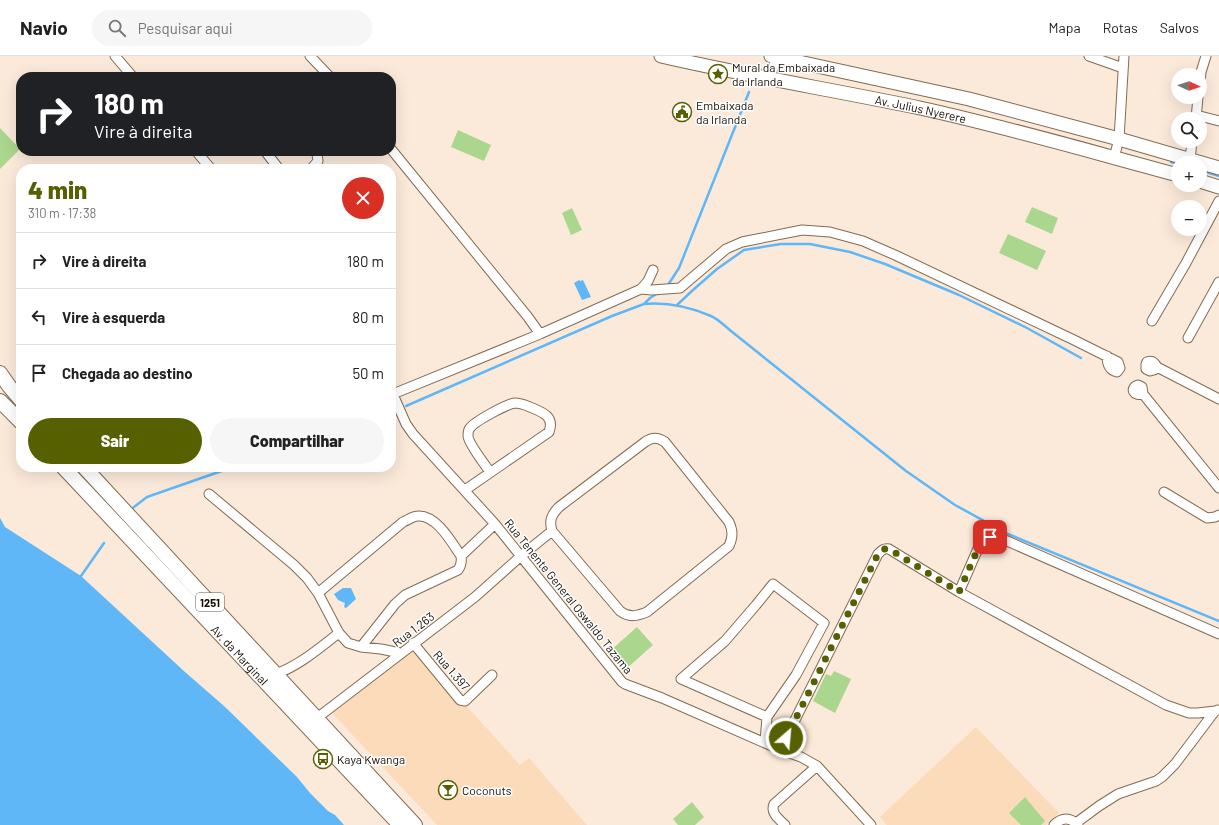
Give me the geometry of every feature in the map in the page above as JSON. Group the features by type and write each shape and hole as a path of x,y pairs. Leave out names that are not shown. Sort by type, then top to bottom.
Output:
{"main road":[{"name":"Av. Julius Nyerere","path":"661,56 709,67 942,113 1015,130 1171,172"},
{"name":"Av. Julius Nyerere","path":"775,56 969,99 1119,138 1177,156"},
{"name":"Av. Julius Nyerere","path":"1207,165 1219,168"},
{"path":"1207,183 1219,187"},
{"path":"0,373 16,394"},
{"path":"0,401 16,417"},
{"name":"Av. da Marginal","path":"68,472 332,743 416,825"},
{"name":"Av. da Marginal","path":"89,472 317,718 332,743 400,825"}],"street":[{"path":"115,56 129,72"},
{"path":"310,56 325,72"},
{"path":"770,78 775,56"},
{"path":"1089,56 1123,68"},
{"path":"1114,158 1119,138 1124,56"},
{"path":"1202,68 1206,56"},
{"path":"1207,119 1219,121"},
{"path":"396,155 528,317 540,334"},
{"path":"200,156 207,164"},
{"path":"269,156 275,164"},
{"path":"1152,321 1186,263 1219,201"},
{"path":"641,289 652,290 680,288 726,249 742,242 802,230 830,232 863,241 895,255 1107,356"},
{"path":"396,390 528,339 641,289 648,281 653,270"},
{"path":"1188,338 1219,282"},
{"path":"528,317 531,328 528,339"},
{"path":"1157,367 1219,399"},
{"path":"1143,394 1219,488"},
{"name":"Rua Tenente General Oswaldo Tazama","path":"396,401 406,424 413,434 495,524 622,682 781,750 801,757 817,766 871,825"},
{"path":"465,490 549,432 550,422 547,415 543,412 516,403 503,406 472,426 468,433 468,440 490,472"},
{"path":"650,438 655,438 661,439 665,442 729,522 733,535 729,546 647,612 638,616 632,616 625,615 620,611 552,531 550,524 551,516 558,507 650,438"},
{"path":"1164,492 1207,518 1219,515"},
{"path":"209,494 294,565 307,578 318,593 338,632 348,643 361,647 400,654"},
{"path":"318,593 403,522 418,516 432,520 438,525 461,556"},
{"path":"361,647 395,604 405,595 458,570 461,556 495,524"},
{"name":"Rua 1.263","path":"317,718 475,597 552,531"},
{"path":"959,592 980,544 984,539 998,536 1219,634"},
{"path":"781,750 878,554 885,548 959,592 1166,705 1189,712 1198,713 1217,710"},
{"path":"765,742 767,717 796,675 824,623 773,584 725,641 681,679 767,717"},
{"path":"276,674 290,669 303,661 338,632"},
{"name":"Rua 1.397","path":"413,643 460,700 465,701 492,675"},
{"path":"1054,825 1064,818 1077,824 1099,806 1118,794 1156,781 1162,777 1175,764 1217,710"},
{"path":"785,825 774,814 774,804 817,766"}],"shaded area":[{"path":"413,647 520,765 529,758 587,825 437,825 332,713"},
{"path":"976,727 1059,813 1046,825 887,825 880,817"}],"green space":[{"path":"0,128 16,145 16,153 0,169"},
{"path":"458,130 491,145 484,161 451,147"},
{"path":"1032,207 1058,218 1052,234 1025,222"},
{"path":"572,208 582,230 571,235 562,213"},
{"path":"1008,234 1046,251 1037,270 999,253"},
{"path":"637,627 653,645 626,669 610,651"},
{"path":"834,671 851,679 835,713 813,701 826,674 831,676"},
{"path":"1025,797 1045,821 1041,825 1021,825 1009,813"},
{"path":"692,802 704,817 695,825 678,825 673,819"}],"water":[{"path":"579,280 583,280 591,297 582,300 574,283"},
{"path":"0,518 5,527 81,576 224,706 297,777 328,811 335,815 344,825 0,825"},
{"path":"343,588 351,588 356,599 346,608 344,607 345,603 338,600 334,594"}],"waterway":[{"path":"668,285 679,268 749,92"},
{"path":"1207,172 1219,176"},
{"path":"677,305 717,269 744,250 781,244 810,244 850,252 885,264 959,295 1027,328 1081,358"},
{"path":"406,406 612,316 644,304 658,293"},
{"path":"644,304 678,306 703,313 716,319 906,471 955,505 1008,534 1219,621"},
{"path":"130,510 147,497 219,472"},
{"path":"81,576 104,543"}],"place":[{"name":"Mural da Embaixada da Irlanda","path":"718,74"},
{"name":"Embaixada da Irlanda","path":"682,112"},
{"name":"Kaya Kwanga","path":"323,759"},
{"name":"Coconuts","path":"448,790"}],"route":[{"path":"786,738 881,550 885,548 889,549 959,592 980,544 984,539 990,537"}]}
